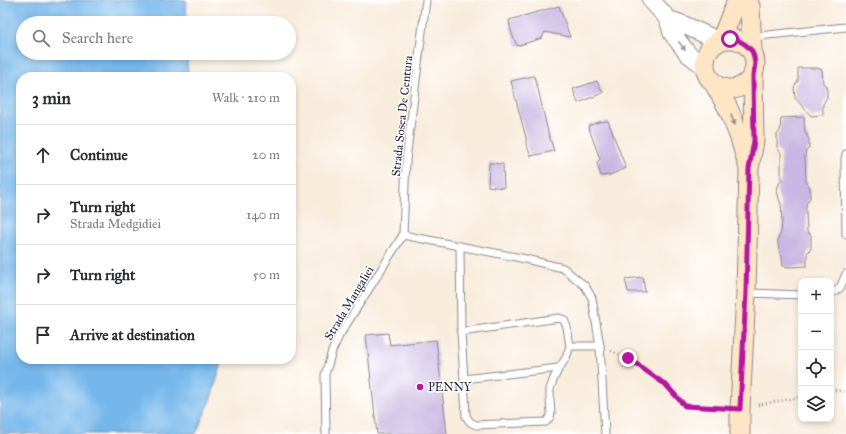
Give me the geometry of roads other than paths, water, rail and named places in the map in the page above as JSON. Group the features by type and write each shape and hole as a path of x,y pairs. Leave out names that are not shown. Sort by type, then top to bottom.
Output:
{"main road":[{"path":"736,42 736,3 738,0"},
{"path":"736,42 750,6 747,0"},
{"path":"740,434 746,293 749,169 754,141 753,76 755,64 754,57 736,42 712,45 707,51 704,66 709,80 715,85 729,90 736,89 743,86 753,76"},
{"path":"715,85 729,110 740,138 749,169"}],"street":[{"path":"651,0 668,20 672,33 688,54 704,66"},
{"path":"668,20 736,42"}],"lane":[{"name":"Strada Sosea De Centura","path":"403,235 406,160 426,0"},
{"path":"736,42 768,35 846,27"},
{"path":"846,154 846,234"},
{"path":"403,235 521,258 563,268 585,286 592,298 600,346 605,434"},
{"name":"Strada Mangaliei","path":"326,434 325,375 332,351 339,336 403,235"},
{"path":"460,246 461,332 466,416 470,422 476,425 546,422 551,413 550,389 559,368 566,358 570,346 567,327 564,320 559,318 461,332"},
{"path":"834,292 840,288 846,274"},
{"path":"746,293 798,295"},
{"path":"570,346 600,346"},
{"path":"464,379 559,368"}],"water":[{"path":"0,0 186,0 187,16 16,16 16,60 187,60 188,72 16,72 16,364 222,364 210,401 196,434 0,434"}],"place":[{"name":"PENNY","path":"420,387"}]}
